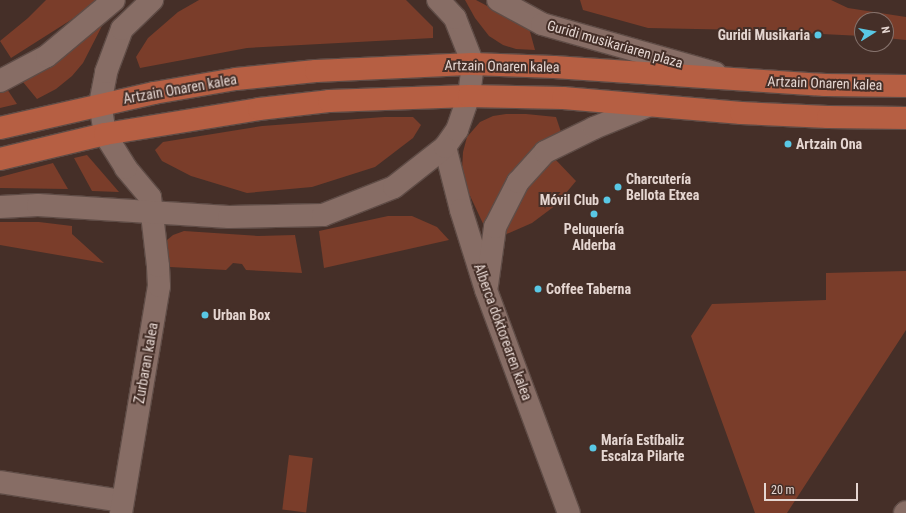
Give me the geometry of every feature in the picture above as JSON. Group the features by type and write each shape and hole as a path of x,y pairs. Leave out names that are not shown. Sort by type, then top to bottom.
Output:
{"main road":[{"name":"Artzain Onaren kalea","path":"0,128 100,104 236,79 316,71 473,64 554,67 825,85 906,86"},
{"path":"0,159 105,134 259,109 329,101 469,96 563,98 648,106 828,118 906,118"}],"street":[{"path":"0,81 47,56 114,0"},
{"path":"152,0 122,29 106,72 100,104 105,134 126,168 150,196 153,212"},
{"path":"0,207 38,205 229,217 323,215 394,188 445,147 457,130 469,96 473,64 455,18 438,0"},
{"name":"Guridi musikariaren plaza","path":"498,0 542,24 737,79"},
{"path":"486,290 495,227 518,182 545,152 594,128 648,106"},
{"name":"Alberca doktorearen kalea","path":"445,147 461,210 486,290 569,513"},
{"name":"Zurbaran kalea","path":"121,507 159,286 153,212"},
{"path":"0,482 121,507"}],"shaded area":[{"path":"46,0 97,0 74,18 11,58 0,41 28,18"},
{"path":"199,0 406,0 433,27 433,38 247,48 140,68 136,57 148,38 178,12"},
{"path":"465,0 476,0 529,28 535,50 516,49 503,45 489,36 475,18"},
{"path":"580,0 831,0 848,8 874,12 854,12 854,36 744,30 648,28 583,10"},
{"path":"894,15 906,17 906,40 894,39"},
{"path":"103,24 83,63 72,76 56,89 37,99 23,82"},
{"path":"7,89 17,104 0,108 0,93"},
{"path":"506,114 556,117 561,132 538,144 523,160 504,188 486,230 465,185 462,170 463,152 467,137 480,122 493,116"},
{"path":"384,117 413,117 421,125 413,138 375,167 312,187 247,193 191,176 162,161 155,150 163,142 262,126"},
{"path":"87,155 119,192 92,191 74,158"},
{"path":"554,158 576,181 556,205 532,223 502,236 518,201 535,178"},
{"path":"53,163 68,189 0,188 0,177"},
{"path":"388,216 412,216 437,227 449,240 324,268 319,231"},
{"path":"0,222 39,222 72,226 72,234 104,263 0,245"},
{"path":"184,231 258,236 295,235 302,273 246,270 242,264 233,263 226,270 170,267 165,246 167,240 173,235"},
{"path":"906,271 906,330 787,513 755,513 691,336 712,304 826,300 826,273"},
{"path":"289,455 313,458 306,513 282,510"}],"place":[{"name":"Guridi Musikaria","path":"818,35"},
{"name":"Artzain Ona","path":"788,144"},
{"name":"Charcutería Bellota Etxea","path":"618,187"},
{"name":"Móvil Club","path":"607,200"},
{"name":"Peluquería Alderba","path":"594,214"},
{"name":"Coffee Taberna","path":"538,289"},
{"name":"Urban Box","path":"205,315"},
{"name":"María Estíbaliz Escalza Pilarte","path":"593,448"}]}
